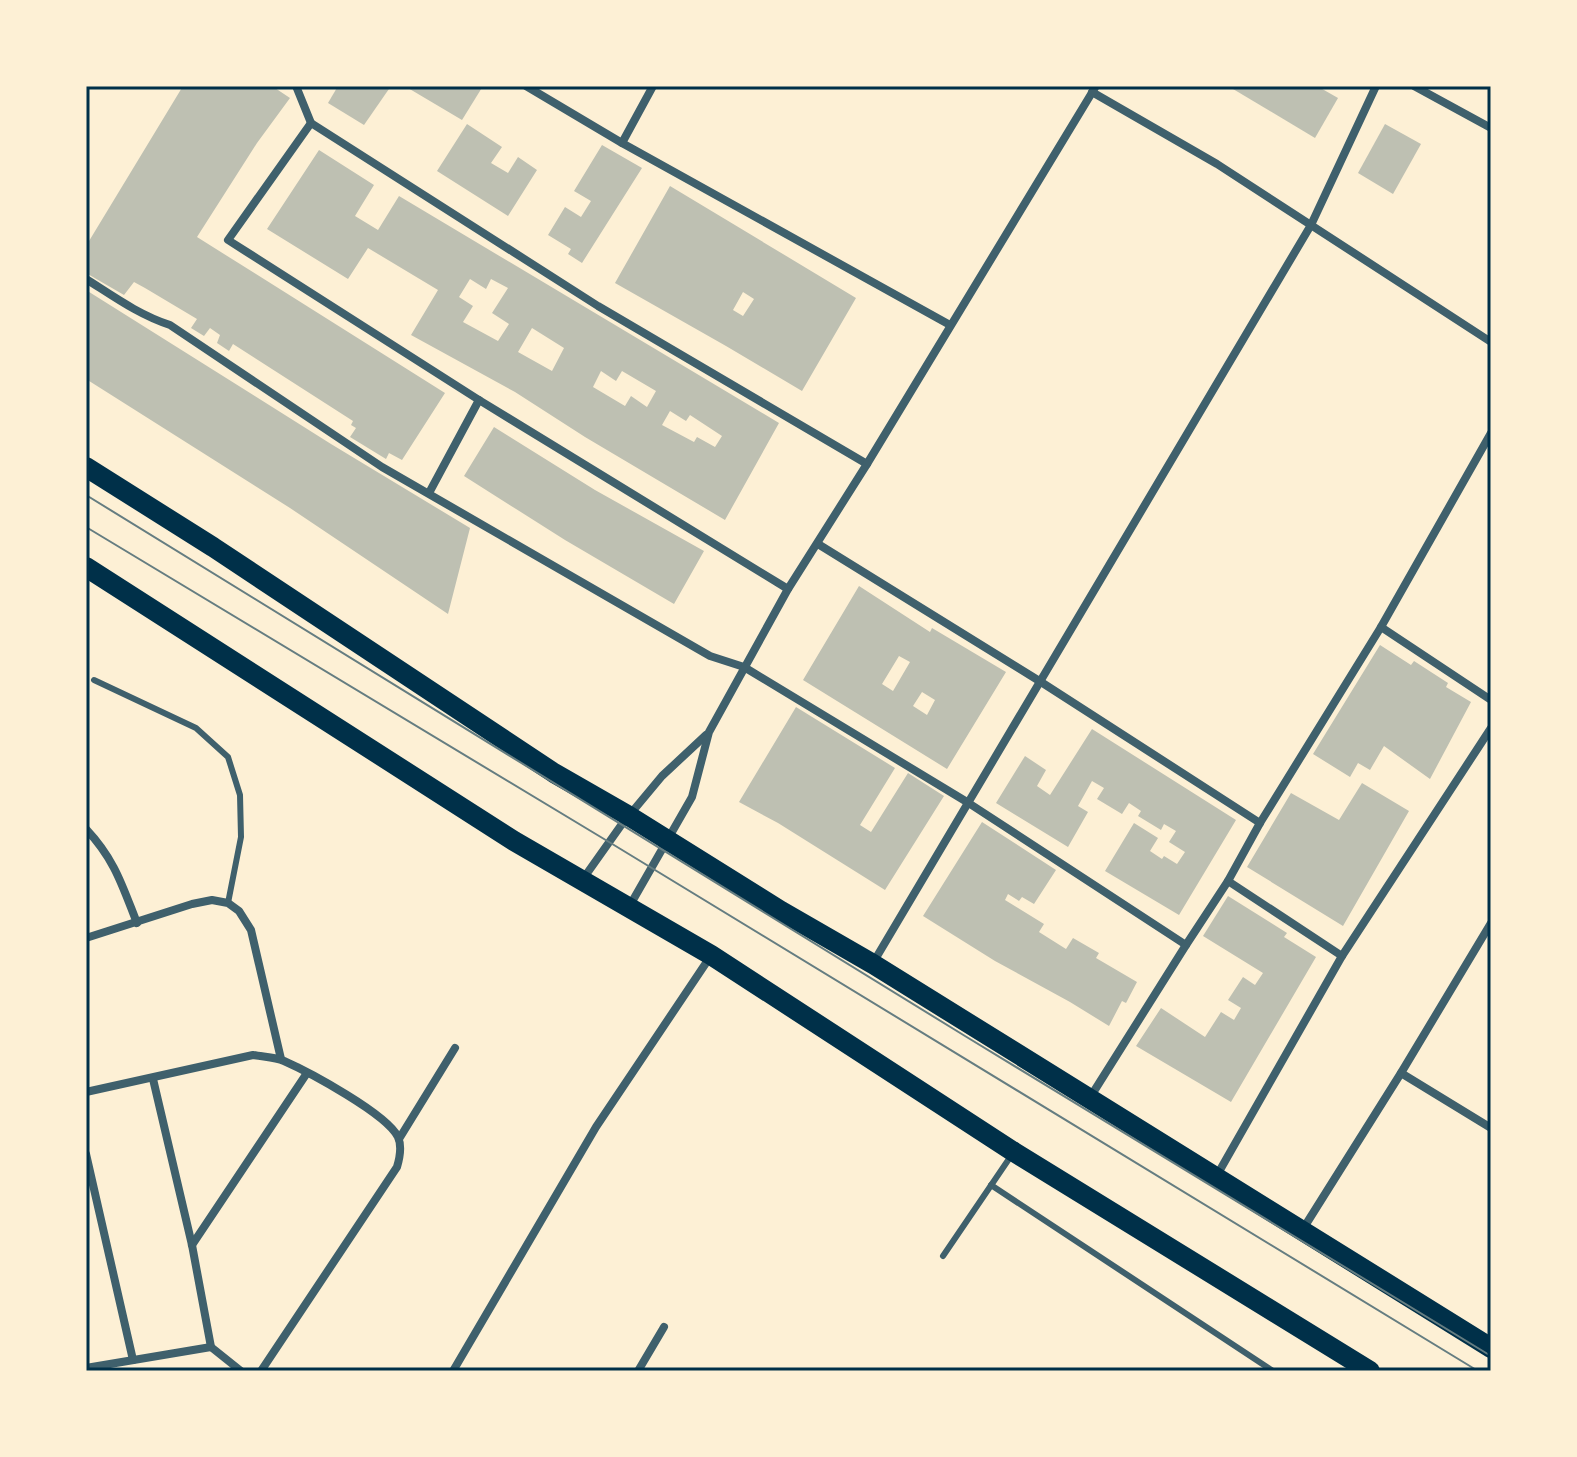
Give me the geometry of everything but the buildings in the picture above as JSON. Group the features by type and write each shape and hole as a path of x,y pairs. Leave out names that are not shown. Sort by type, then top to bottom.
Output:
{"main road":[{"path":"86,467 213,547 554,773 873,964 1491,1348"},
{"path":"86,567 514,841 711,955 1014,1152 1356,1367"}],"street":[{"path":"296,86 311,123 598,306 867,464"},
{"path":"526,86 622,143 950,325"},
{"path":"622,143 653,86"},
{"path":"873,964 1311,225 1376,86"},
{"path":"1414,86 1491,128"},
{"path":"629,907 692,797 709,732 788,589 1094,89 1217,164 1491,342"},
{"path":"311,123 228,240 479,400 788,589"},
{"path":"86,279 134,310 170,325 344,442 429,493 710,656 744,667 967,802 1186,945"},
{"path":"429,493 479,400"},
{"path":"1090,1098 1228,881 1260,823 1381,627 1491,433"},
{"path":"818,544 1260,823"},
{"path":"1381,627 1491,700"},
{"path":"1216,1177 1342,956 1491,728"},
{"path":"583,880 662,776 709,732"},
{"path":"86,829 115,867 137,923"},
{"path":"1228,881 1342,956"},
{"path":"86,938 192,904 212,900 228,903 239,911 251,930 281,1059"},
{"path":"1302,1229 1490,929"},
{"path":"453,1371 596,1127 711,955"},
{"path":"399,1139 455,1048"},
{"path":"86,1092 253,1055 281,1059 349,1097 390,1125 399,1139 397,1167 261,1371"},
{"path":"192,1245 307,1073"},
{"path":"1401,1073 1491,1128"},
{"path":"153,1079 192,1245 211,1347 241,1371"},
{"path":"86,1154 133,1360"},
{"path":"638,1371 664,1327"},
{"path":"86,1368 211,1347"}],"lane":[{"path":"94,680 196,728 228,757 240,795 241,837 228,903"},
{"path":"943,1256 1014,1152"},
{"path":"991,1185 1273,1371"}],"tram line":[{"path":"86,495 1491,1356"},
{"path":"86,527 1478,1371"}]}
